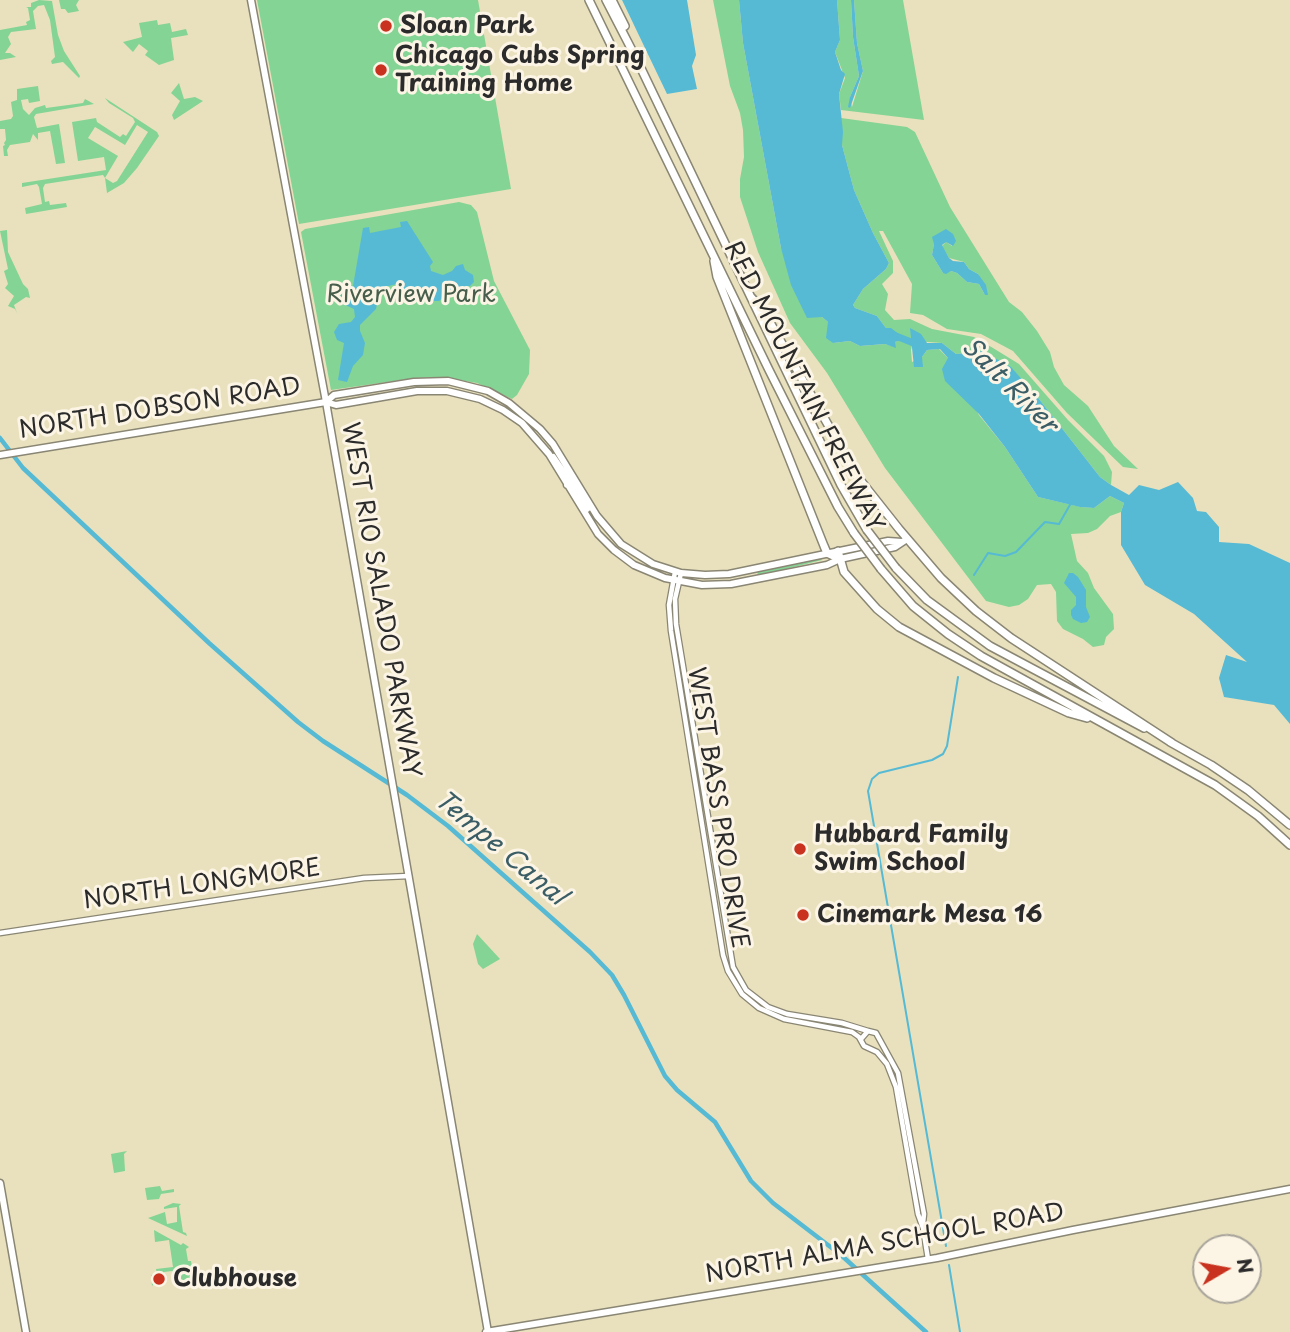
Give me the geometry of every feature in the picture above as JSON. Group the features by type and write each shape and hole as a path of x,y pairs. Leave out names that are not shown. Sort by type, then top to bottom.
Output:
{"highway":[{"name":"RED MOUNTAIN FREEWAY","path":"589,0 838,507 881,569 913,606 948,634 991,662 1215,785 1258,816 1290,846"},
{"name":"RED MOUNTAIN FREEWAY","path":"606,0 841,485 867,530 896,568 927,600 989,646 1172,743 1248,790 1290,825"},
{"path":"612,0 637,60"},
{"path":"714,257 717,277 827,553 839,555 844,572 867,599 908,634 1033,697 1069,713 1101,722"},
{"path":"751,297 763,310 852,467 905,540 958,594 1011,638 1172,743"}],"main road":[{"name":"WEST RIO SALADO PARKWAY","path":"251,0 326,402 487,1332"},
{"name":"NORTH DOBSON ROAD","path":"326,402 334,395 415,382 448,381 469,385 504,399 528,417 553,444 597,516 614,536 629,550 677,577 729,574 827,553"},
{"name":"NORTH DOBSON ROAD","path":"0,455 326,402 336,405 431,390 464,394 489,403 513,417 533,434 549,454 598,534 614,550 641,569 707,585 731,584 827,565 839,555 895,547 905,540"},
{"path":"549,454 557,460 568,479 576,481"},
{"path":"567,485 573,487 590,513 597,516"},
{"path":"0,1183 26,1332"},
{"name":"NORTH ALMA SCHOOL ROAD","path":"487,1332 942,1257 1290,1189"}],"street":[{"name":"WEST BASS PRO DRIVE","path":"677,577 675,599 678,635 727,943 734,970 746,990 768,1007 787,1014 842,1023 876,1033 901,1081 924,1214 923,1228"},
{"name":"WEST BASS PRO DRIVE","path":"677,577 669,606 672,642 722,952 730,976 747,999 767,1013 784,1019 849,1031 861,1040 864,1046 873,1049 884,1059 894,1079 928,1259"},
{"name":"NORTH LONGMORE","path":"0,933 364,878 409,876"},
{"path":"861,1040 868,1031"},
{"path":"873,1049 880,1041"}],"green space":[{"path":"39,0 52,1 58,35 79,78 63,62 52,64 51,61 55,57 50,20 44,5 33,11 36,29 11,32 8,37 11,44 5,53 16,57 0,60 0,30 27,25 26,22 30,20 26,7 31,7 31,3"},
{"path":"59,0 79,0 76,5 79,11 68,13 61,9"},
{"name":"Chicago Cubs Spring Training Home","path":"257,0 478,0 511,189 299,224"},
{"path":"713,0 739,0 743,43 781,248 822,317 828,322 833,343 850,341 860,346 885,344 895,347 895,342 904,339 886,328 877,316 853,305 863,289 886,269 889,263 854,190 842,145 841,118 907,127 915,132 950,207 1009,302 1022,312 1037,331 1050,352 1054,367 1064,385 1088,406 1114,446 1138,469 1123,467 1067,413 1013,351 981,334 947,329 923,315 910,313 912,284 883,231 879,231 893,261 893,273 882,284 888,294 885,310 894,320 910,319 932,329 974,337 1019,364 1104,456 1112,472 1111,485 1100,477 1039,399 982,351 956,354 942,343 913,341 912,362 922,357 927,350 939,349 948,358 979,415 1005,447 1038,497 1094,508 1110,496 1124,503 1121,512 1110,516 1097,529 1088,533 1071,534 1077,561 1088,573 1094,588 1113,614 1114,629 1106,637 1104,645 1093,647 1063,629 1057,621 1056,592 1051,584 1037,585 1028,599 1019,605 1009,607 986,601 885,468 827,373 790,323 758,252 740,197 744,157 743,130 730,86","holes":["946,242 942,246 949,258 964,262 978,274 985,295 979,284 967,282 951,271 943,273 932,255 934,244"]},
{"path":"837,0 851,0 859,76 850,97 852,107 863,71 857,43 854,0 903,0 924,120 841,110 839,94 845,78 835,52 840,40"},
{"path":"157,20 158,25 170,23 172,32 186,29 188,35 171,38 174,60 159,65 145,55 148,51 139,44 133,52 123,42 142,37 139,23"},
{"path":"179,83 184,99 195,97 203,101 174,120 172,115 180,101 171,93"},
{"path":"38,86 40,101 29,103 28,99 21,100 23,109 29,115 35,108 45,105 46,108 83,103 85,99 94,104 36,114 34,117 37,128 59,124 65,163 56,164 50,131 38,133 38,140 33,134 30,142 10,145 8,156 4,156 5,129 0,129 0,121 13,116 11,102 17,100 17,89"},
{"path":"105,98 157,132 159,136 124,183 107,193 103,175 45,184 45,202 49,201 50,205 66,203 67,207 26,214 25,208 42,204 37,184 22,187 22,183 106,170 104,157 78,161 72,122 96,118 97,122 120,137 123,134 126,136 135,122 133,118","holes":["137,125 148,132 117,181 113,183 105,178 118,156 88,138 95,127 125,145"]},
{"name":"Riverview Park","path":"459,202 471,205 477,212 494,281 530,350 529,374 517,395 512,399 477,383 441,377 331,390 301,232 305,229"},
{"path":"7,230 8,252 30,298 26,297 14,305 17,313 8,306 14,296 5,288 8,284 4,271 8,269 0,231"},
{"path":"820,558 822,560 758,576 757,571"},
{"path":"477,934 500,959 483,969 478,964 473,944"},
{"path":"127,1151 124,1154 125,1171 114,1173 111,1154"},
{"path":"160,1186 162,1191 174,1189 174,1192 161,1194 159,1199 147,1200 145,1188"},
{"path":"173,1203 181,1204 179,1206 183,1232 187,1236 148,1218 165,1212 167,1224 177,1222 177,1207 164,1209"},
{"path":"154,1230 189,1247 186,1249 194,1276 191,1277 192,1282 177,1284 172,1271 164,1272 164,1283 161,1276 155,1276 156,1281 152,1286 151,1275 157,1274 156,1269 173,1267 169,1240 155,1242"}],"water":[{"path":"622,0 687,0 696,55 692,66 697,89 667,94"},
{"path":"739,0 837,0 840,40 835,52 845,74 839,94 842,145 854,190 889,263 886,269 863,289 853,305 877,316 886,328 891,328 905,339 895,342 896,348 885,344 860,346 850,341 833,343 826,338 828,322 822,317 807,318 791,285 781,248 743,43"},
{"path":"851,0 854,0 857,43 863,71 850,108 850,97 859,76"},
{"path":"407,221 433,262 431,271 443,275 463,264 465,270 473,275 474,282 470,286 455,288 439,301 434,301 425,292 411,295 397,284 384,287 379,293 376,309 360,325 365,343 363,355 353,366 347,382 338,380 344,343 337,340 334,332 339,324 351,322 355,317 354,309 343,304 340,297 344,289 353,286 363,228 369,227 370,233 401,227 400,222"},
{"path":"946,229 953,234 956,241 953,246 946,242 942,245 949,258 964,262 978,274 986,285 988,295 985,295 979,284 967,282 957,273 943,273 932,255 932,237"},
{"path":"910,328 921,334 927,343 942,343 956,354 982,351 1011,367 1100,477 1111,485 1129,495 1139,485 1159,490 1178,482 1193,498 1197,511 1206,512 1219,527 1219,542 1249,544 1290,563 1290,724 1274,705 1224,697 1219,678 1226,655 1247,662 1194,614 1145,585 1121,545 1121,512 1124,503 1110,496 1094,508 1038,497 979,414 945,381 942,369 948,358 940,349 927,350 922,357 923,367 914,367"},
{"path":"1069,573 1078,577 1086,590 1086,607 1090,617 1087,622 1081,623 1071,615 1071,610 1076,605 1076,597 1064,583"}],"waterway":[{"name":"Salt River","path":"896,336 921,346"},
{"name":"Tempe Canal","path":"0,438 23,468 209,643 298,722 407,795 448,826 590,952 612,975 665,1076 677,1090 715,1122 751,1181 773,1203 841,1255 926,1332"},
{"path":"974,575 988,553 1005,556 1016,552 1045,522 1059,524 1071,503"},
{"path":"946,1246 868,791 872,779 879,773 932,760 943,754 947,746 958,677"},
{"path":"949,1265 960,1332"}],"place":[{"name":"Sloan Park","path":"386,26"},
{"name":"Chicago Cubs Spring Training Home","path":"381,70"},
{"name":"Hubbard Family Swim School","path":"800,849"},
{"name":"Cinemark Mesa 16","path":"803,915"},
{"name":"Clubhouse","path":"159,1279"}]}
